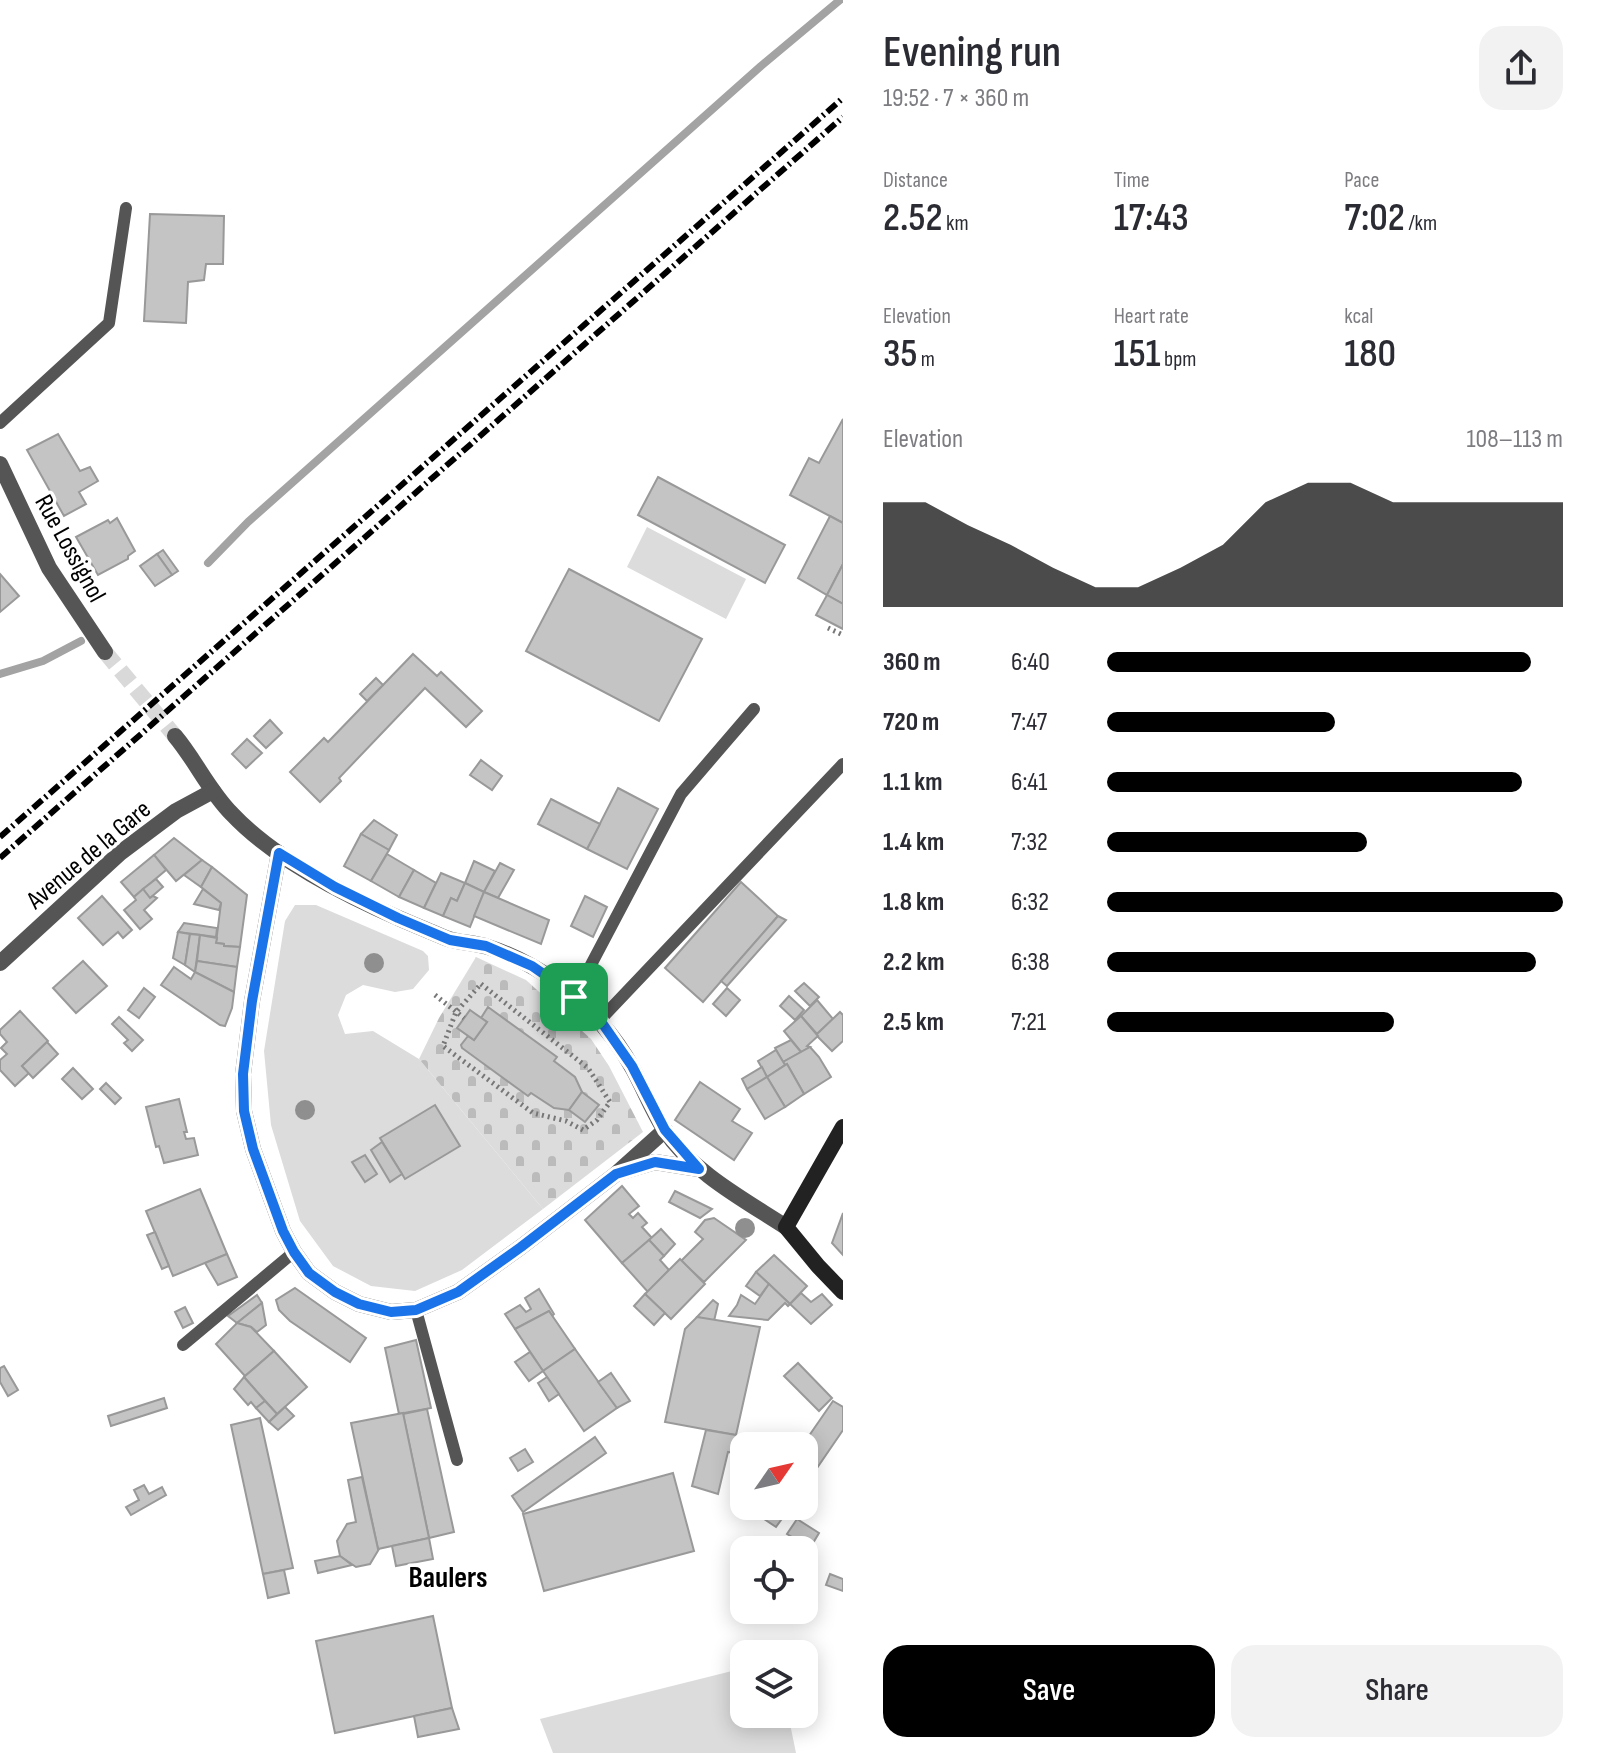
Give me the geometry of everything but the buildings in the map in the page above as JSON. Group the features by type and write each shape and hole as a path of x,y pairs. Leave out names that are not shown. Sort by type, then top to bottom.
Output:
{"street":[{"name":"Rue Lossignol","path":"0,464 49,568 105,652"},
{"path":"175,736 229,812 279,853 335,887 398,918 450,940 486,946 532,966 574,997 600,1020 632,1066 665,1130 699,1169 786,1227 843,1292"},
{"name":"Avenue de la Gare","path":"0,963 120,853 176,811 213,791"},
{"path":"279,853 254,986 243,1074 244,1111 253,1149 283,1231 309,1273 335,1292 359,1304 391,1312 416,1310 458,1292 616,1174 665,1130"},
{"path":"786,1227 843,1127"},
{"path":"616,1174 655,1162 699,1169"}],"lane":[{"path":"0,423 109,323 126,208"},
{"path":"574,997 681,794 754,709"},
{"path":"600,1020 843,764"},
{"path":"183,1345 294,1252"},
{"path":"416,1310 457,1460"}],"path":[{"path":"828,628 843,635"},
{"path":"481,984 588,1068 610,1102 597,1120 583,1130 566,1121 533,1113 443,1046 456,1012 481,984"},
{"path":"435,995 464,1018"}],"green space":[{"path":"647,527 746,579 726,619 627,567"},
{"path":"295,905 316,905 423,951 428,956 429,970 413,989 395,992 363,985 346,995 338,1015 345,1034 373,1031 419,1059 543,1209 462,1270 415,1291 371,1286 333,1266 300,1221 271,1125 264,1051 285,921"},
{"path":"476,957 526,980 591,1039 609,1066 643,1132 543,1209 419,1059 439,1018"},
{"path":"730,1672 730,1728 791,1728 796,1753 553,1753 540,1719"}],"waterway":[{"path":"208,563 248,522 761,66 840,0"},
{"path":"0,674 43,661 81,641"}],"tunnel":[{"path":"105,652 175,736"}],"railway":[{"path":"0,837 843,98"},
{"path":"0,858 843,117"}],"district":[{"name":"Baulers","path":"448,1577"}],"route":[{"path":"279,853 335,887 398,918 450,940 486,946 532,966 574,997 600,1020 632,1066 665,1130 699,1169 655,1162 616,1174 458,1292 416,1310 391,1312 359,1304 335,1292 309,1273 283,1231 253,1149 244,1111 243,1074 252,1001 279,853"}]}
